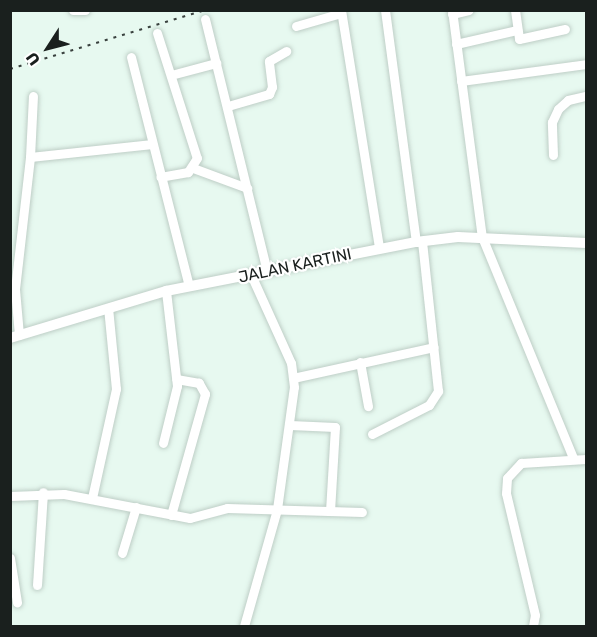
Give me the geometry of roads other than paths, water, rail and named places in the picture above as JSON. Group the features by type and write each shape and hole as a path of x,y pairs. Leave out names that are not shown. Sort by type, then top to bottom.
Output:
{"street":[{"path":"73,10 85,10"},
{"path":"372,434 435,398 438,387 385,10"},
{"path":"470,10 452,12 482,237 573,458"},
{"path":"515,10 519,39 565,30"},
{"path":"296,26 341,12 379,248"},
{"path":"205,19 267,272"},
{"path":"456,44 517,30"},
{"path":"157,33 195,146 197,158 193,168"},
{"path":"228,106 269,94 272,87 269,61 286,51"},
{"path":"131,57 189,286"},
{"path":"171,75 216,63"},
{"path":"460,81 586,64"},
{"path":"15,336 15,289 30,157 33,96"},
{"path":"553,155 552,122 558,109 568,100 586,96"},
{"path":"30,157 152,144"},
{"path":"160,177 193,168 247,188"},
{"name":"JALAN KARTINI","path":"15,336 166,291 419,241 482,237 586,243"},
{"path":"244,627 277,509 290,425 293,378 291,363 251,275"},
{"path":"163,443 177,380 166,291"},
{"path":"92,498 116,389 108,308"},
{"path":"293,378 434,347"},
{"path":"360,362 368,406"},
{"path":"171,515 205,394 199,382 177,380"},
{"path":"290,425 335,427 330,510"},
{"path":"533,627 535,615 505,484 512,468 521,463 586,459"},
{"path":"38,585 43,492"},
{"path":"10,495 43,492 92,498 190,518 227,508 362,512"},
{"path":"122,553 136,507"},
{"path":"10,558 17,602"}],"railway":[{"path":"10,69 205,10"}]}
